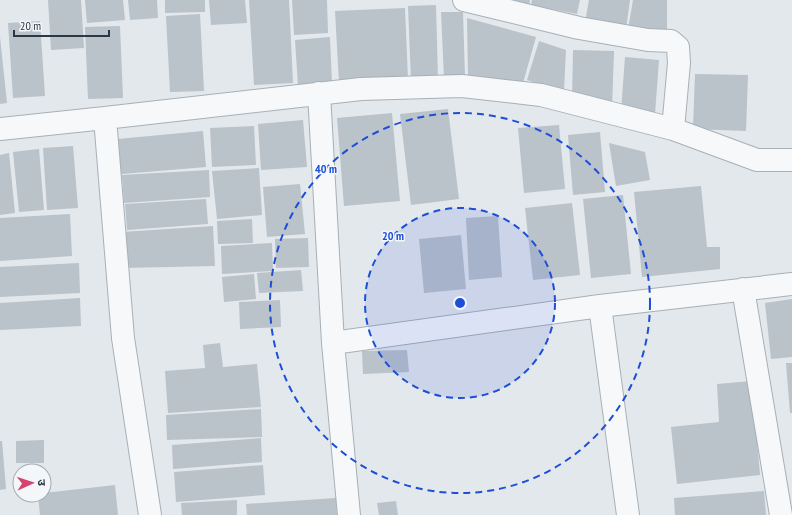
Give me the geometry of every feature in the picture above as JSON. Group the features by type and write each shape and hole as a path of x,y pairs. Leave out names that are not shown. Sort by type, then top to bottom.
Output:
{"street":[{"path":"464,0 579,28 648,40 671,41 678,47 679,63 673,129"},
{"path":"0,129 361,89 462,86 541,95 673,129 757,160 792,160"},
{"path":"319,93 334,343 349,515"},
{"path":"105,118 123,338 150,515"},
{"path":"334,343 600,306 792,284"},
{"path":"743,289 781,515"},
{"path":"600,306 628,515"}],"building":[{"path":"48,0 81,0 84,48 51,50"},
{"path":"85,0 123,0 125,20 87,23"},
{"path":"128,0 157,0 158,18 130,20"},
{"path":"165,0 205,0 205,12 165,13"},
{"path":"209,0 245,0 247,23 211,25"},
{"path":"249,0 289,0 293,83 254,85"},
{"path":"292,0 327,0 328,33 294,35"},
{"path":"495,0 530,0 529,6"},
{"path":"532,0 580,0 577,14 531,5"},
{"path":"589,0 630,0 626,29 585,22"},
{"path":"633,0 667,0 667,36 628,29"},
{"path":"436,5 438,80 411,81 408,6"},
{"path":"405,8 408,79 339,83 335,11"},
{"path":"441,12 463,12 465,77 444,78"},
{"path":"200,14 204,91 170,92 166,16"},
{"path":"467,18 536,37 523,83 468,77"},
{"path":"40,21 45,96 13,98 8,23"},
{"path":"120,26 123,98 88,99 85,27"},
{"path":"0,37 7,103 0,104"},
{"path":"330,37 332,84 298,86 295,40"},
{"path":"539,41 566,50 564,91 527,80"},
{"path":"573,50 614,51 612,108 572,98"},
{"path":"625,57 659,60 655,114 621,111"},
{"path":"695,74 748,75 746,131 693,129"},
{"path":"448,109 459,199 411,205 400,114"},
{"path":"392,113 400,201 344,206 337,118"},
{"path":"303,120 307,167 261,170 258,124"},
{"path":"559,125 565,189 524,193 518,128"},
{"path":"254,126 256,165 212,167 210,128"},
{"path":"203,131 206,167 110,175 107,140"},
{"path":"600,132 605,192 573,195 568,135"},
{"path":"609,143 645,152 650,180 616,186"},
{"path":"73,146 78,208 47,210 43,148"},
{"path":"39,149 44,210 19,212 13,152"},
{"path":"9,153 15,213 0,215 0,155"},
{"path":"259,168 262,215 217,219 212,171"},
{"path":"209,170 210,197 124,203 122,175"},
{"path":"300,184 305,234 267,237 263,187"},
{"path":"701,186 707,247 720,247 720,269 642,277 634,192"},
{"path":"623,195 631,274 591,278 583,199"},
{"path":"206,199 208,224 127,230 125,204"},
{"path":"572,203 580,275 533,280 525,208"},
{"path":"70,214 72,256 0,261 0,218"},
{"path":"498,216 502,277 469,280 466,218"},
{"path":"252,219 253,243 218,244 217,221"},
{"path":"213,226 215,266 122,268 122,232"},
{"path":"461,235 466,289 424,293 419,239"},
{"path":"308,238 309,267 276,268 275,239"},
{"path":"272,243 273,271 222,274 221,246"},
{"path":"79,263 80,293 0,297 0,267"},
{"path":"301,270 303,291 259,293 257,273"},
{"path":"254,274 256,299 224,302 222,277"},
{"path":"80,298 81,326 0,330 0,303"},
{"path":"792,299 792,357 771,359 765,303"},
{"path":"280,300 281,327 240,329 239,302"},
{"path":"220,343 223,367 257,364 261,407 168,413 165,371 205,368 203,345"},
{"path":"407,350 409,372 363,374 362,351"},
{"path":"786,363 792,363 792,413 790,413"},
{"path":"752,381 760,475 677,484 671,427 719,422 717,384"},
{"path":"261,409 262,437 167,440 166,415"},
{"path":"261,438 262,462 173,469 172,445"},
{"path":"44,440 44,463 16,463 16,441"},
{"path":"0,441 2,441 6,489 0,490"},
{"path":"263,465 265,495 176,502 174,472"},
{"path":"115,485 118,515 40,515 39,503 52,503 52,492"},
{"path":"764,491 766,515 675,515 674,498"},
{"path":"336,498 337,515 247,515 246,504"},
{"path":"237,500 237,515 182,515 181,503"},
{"path":"396,501 398,515 379,515 377,503"}]}
